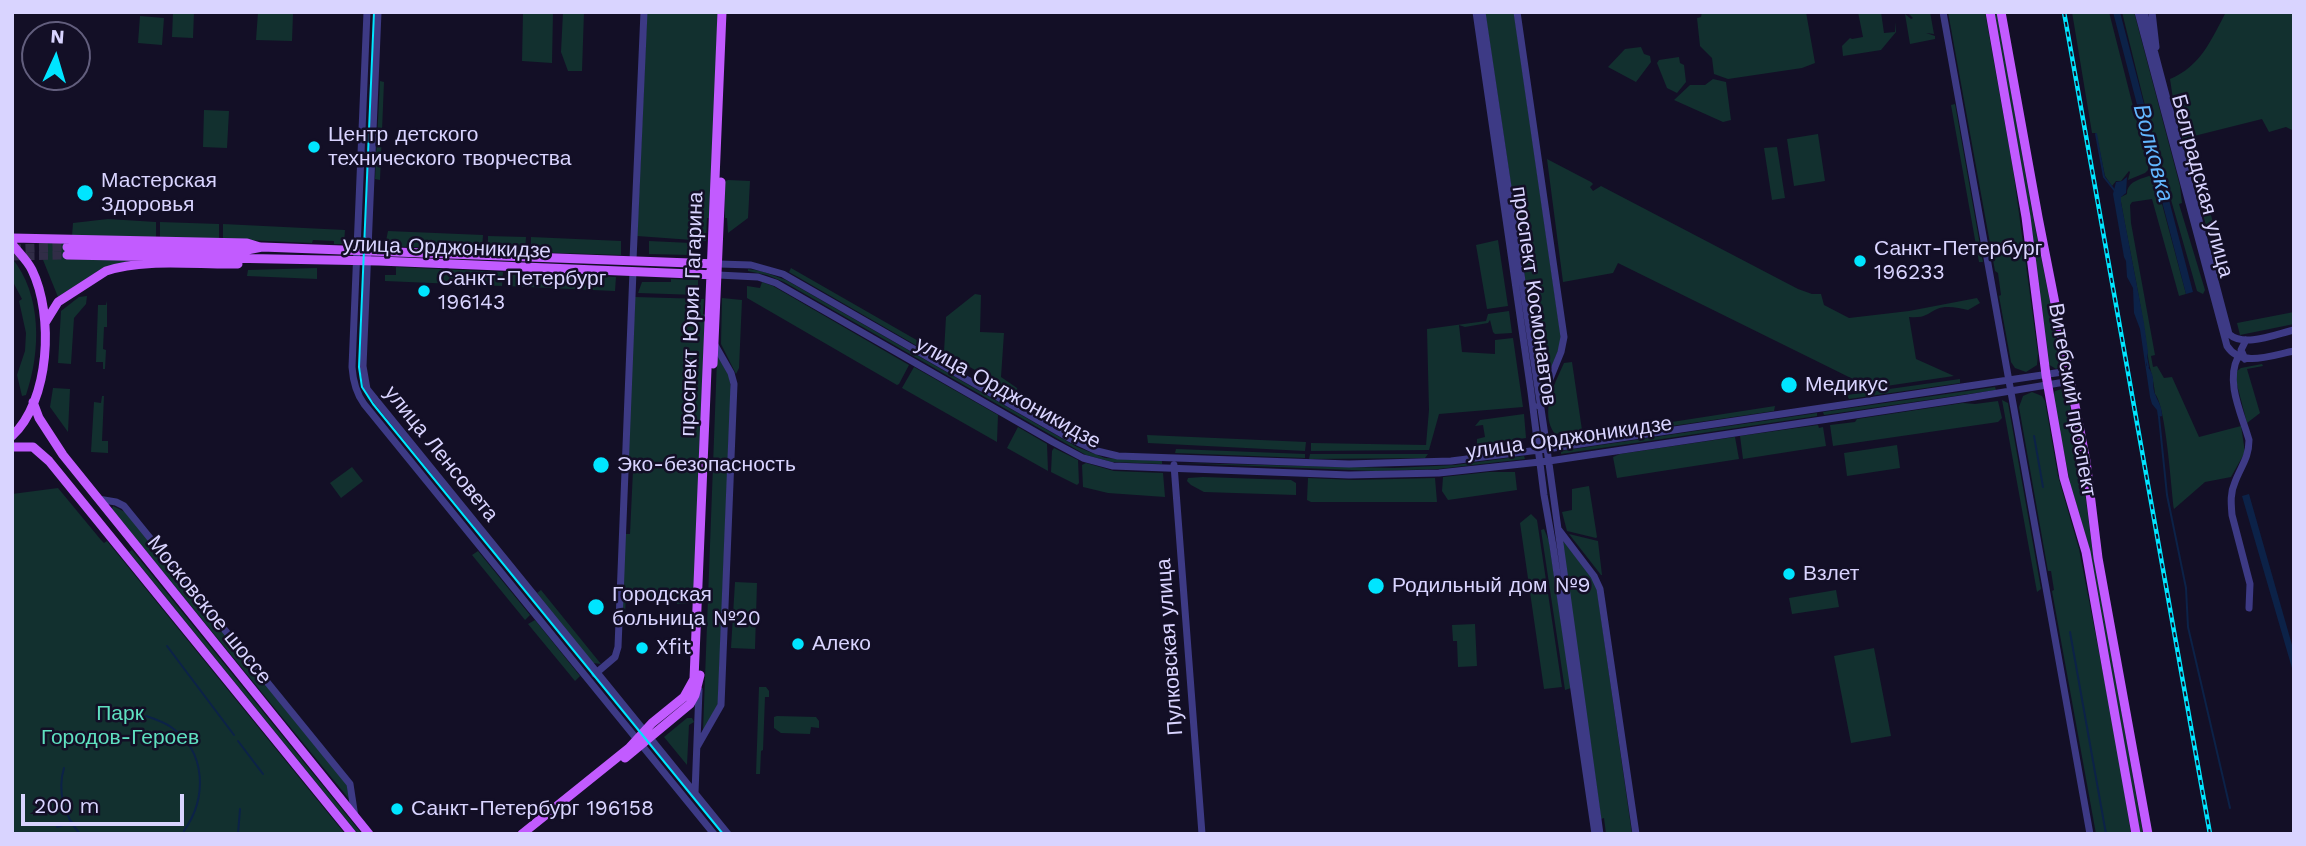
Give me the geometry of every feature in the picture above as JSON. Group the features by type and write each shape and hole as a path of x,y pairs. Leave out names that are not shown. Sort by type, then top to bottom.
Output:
{"main road":[{"name":"проспект Юрия Гагарина","path":"522,834 629,748 690,704 700,679 715,345 722,12"},
{"name":"проспект Юрия Гагарина","path":"715,263 728,12"},
{"name":"Витебский проспект","path":"1990,12 2027,226 2046,375 2064,478 2085,552 2136,834"},
{"name":"Витебский проспект","path":"2001,12 2086,461 2099,563 2148,834"},
{"path":"12,238 247,243 262,247"},
{"path":"12,244 32,270 40,292 45,323 42,371 33,402 23,424 12,436"},
{"name":"улица Орджоникидзе","path":"715,263 262,247 247,250 67,251 715,275"},
{"path":"45,323 58,302 114,268 145,264 246,264 262,260"},
{"name":"проспект Юрия Гагарина","path":"531,834 643,738 684,697 691,686 694,674 715,275"},
{"name":"Московское шоссе","path":"33,402 55,445 369,834"},
{"name":"Московское шоссе","path":"12,447 29,446 43,454 352,834"},
{"path":"120,548 130,540"}],"street":[{"name":"улица Ленсовета","path":"363,250 367,12"},
{"name":"улица Ленсовета","path":"377,12 363,250 352,374 360,399 589,679 695,794 728,834"},
{"path":"633,260 644,12"},
{"name":"проспект Космонавтов","path":"1476,12 1530,380 1539,462 1595,834"},
{"name":"проспект Космонавтов","path":"1482,12 1601,834"},
{"path":"1517,12 1564,337 1561,352 1539,407"},
{"path":"1943,12 2090,834"},
{"name":"Белградская улица","path":"2138,12 2222,331 2229,349 2241,358"},
{"name":"Белградская улица","path":"2144,12 2228,330 2233,338 2246,341"},
{"path":"2152,12 2157,39 2156,58"},
{"name":"улица Ленсовета","path":"362,262 363,372 367,389 596,673 714,834"},
{"name":"улица Орджоникидзе","path":"715,263 751,265 783,274 1092,449 1118,456 1307,463 1399,464 1464,460 2009,380 2046,375 2070,376"},
{"path":"589,679 611,660 617,650 633,271"},
{"name":"улица Орджоникидзе","path":"715,275 758,277 776,283 1083,458 1113,466 1399,475 1456,472 1549,461 2011,391 2048,385 2070,376"},
{"path":"2249,608 2250,584 2232,515 2230,496 2248,455 2249,440 2233,381 2233,368 2241,358 2241,346 2246,341 2294,330"},
{"path":"697,747 721,705 734,384 731,373 715,345"},
{"path":"2241,358 2294,351"},
{"name":"Пулковская улица","path":"1174,458 1202,834"},
{"path":"98,499 124,506 350,785 355,818"},
{"path":"1558,529 1601,589 1636,834"},
{"path":"687,800 695,794 700,679"}],"green space":[{"path":"173,12 194,12 193,38 172,37"},
{"path":"258,12 293,14 292,41 256,40"},
{"path":"523,12 553,12 552,63 522,61"},
{"path":"563,12 584,12 582,71 568,71 561,52"},
{"path":"647,12 718,12 710,218 707,218 706,241 637,236"},
{"path":"1485,12 1514,12 1561,338 1542,391"},
{"path":"1702,12 1806,12 1815,63 1802,68 1728,79 1714,74 1712,58 1700,46 1697,18 1701,17"},
{"path":"1858,12 1881,12 1884,33 1895,32 1895,22 1896,32 1881,50 1843,56 1842,46 1850,38 1863,37"},
{"path":"1907,12 1930,12 1934,34 1926,33 1935,36 1935,39 1910,44 1905,14 1913,18"},
{"path":"1948,12 1985,12 2013,169 2038,354 2037,365 2026,372 2015,368 2011,362 1999,296 1998,273 1995,271"},
{"path":"1994,12 1997,12 2062,362 2056,369 2048,364"},
{"path":"2072,12 2109,12 2149,169 2128,180 2129,171 2121,181 2116,181 2112,186 2105,176 2096,133 2092,133"},
{"path":"2122,12 2134,12 2180,186 2182,203 2179,204 2205,290 2203,294 2197,291 2150,126"},
{"path":"2226,12 2294,12 2294,131 2286,127 2269,132 2262,119 2182,139 2170,79 2181,74 2197,59 2210,42"},
{"path":"140,16 164,18 162,45 138,43"},
{"path":"1641,47 1644,54 1650,56 1651,62 1636,82 1608,67 1625,49"},
{"path":"1679,57 1680,63 1684,65 1686,82 1677,93 1667,88 1657,63 1659,60"},
{"path":"1713,79 1726,82 1731,120 1723,122 1674,100 1690,85 1705,85"},
{"path":"380,81 384,82 380,180 375,179"},
{"path":"1955,104 1983,262 1979,262 1951,105"},
{"path":"204,110 229,111 227,148 203,147"},
{"path":"1818,134 1825,181 1794,186 1787,139"},
{"path":"1777,147 1785,198 1772,200 1764,148"},
{"path":"1547,159 1591,182 1593,191 1601,186 1798,289 1821,294 1824,305 1849,318 1909,311 1977,298 1980,303 1968,310 1944,307 1922,316 1909,317 1916,359 1954,376 1859,390 1861,383 1618,263 1613,273 1563,282"},
{"path":"2198,169 2225,265 2220,264 2215,244 2207,229 2191,171"},
{"path":"2154,174 2186,294 2179,296 2152,199 2132,202 2131,223 2155,355 2151,356 2153,367 2157,366 2164,378 2172,377 2199,437 2241,426 2245,452 2231,477 2205,482 2174,509 2165,430 2155,394 2121,202 2121,197 2127,194 2133,183"},
{"path":"750,181 748,218 728,233 724,182"},
{"path":"108,219 156,222 156,237 72,236 73,223"},
{"path":"160,222 219,224 219,239 160,237"},
{"path":"223,224 345,230 344,244 313,240 312,243 223,239"},
{"path":"388,231 483,235 482,250 385,246"},
{"path":"488,236 526,237 525,251 488,250"},
{"path":"531,237 621,241 621,255 531,252"},
{"path":"1498,240 1508,306 1487,309 1476,245"},
{"path":"649,241 691,243 690,255 649,254"},
{"path":"39,243 67,243 67,259 132,260 98,271 58,297 39,250"},
{"path":"12,258 29,289 36,324 31,378 26,395 22,396 17,375 25,351 26,333 19,301 22,299 12,280"},
{"path":"396,267 503,272 502,286 385,281 385,275 396,275"},
{"path":"317,268 317,279 247,276 248,270"},
{"path":"791,268 934,352 931,354 789,272"},
{"path":"748,269 786,280 1077,447 1105,458 1162,461 1162,464 1112,462 1086,455 784,282"},
{"path":"507,272 616,277 615,291 506,286"},
{"path":"671,279 698,280 698,295 638,293 642,282 671,282"},
{"path":"762,282 909,365 899,384 747,298 747,286 760,288"},
{"path":"975,294 981,295 980,332 1004,333 1001,377 1017,388 1018,395 944,352 946,317"},
{"path":"87,296 86,304 74,318 71,364 58,363 61,311 79,297"},
{"path":"635,297 704,299 703,314 706,315 694,600 691,603 677,604 677,598 626,596 625,614 621,614 625,534 630,534 633,470 627,469"},
{"path":"722,298 742,300 739,368 736,374 721,344"},
{"path":"107,301 103,369 103,362 96,362 98,305 106,305"},
{"path":"1509,311 1512,333 1495,334 1490,320 1488,323 1465,327 1459,325 1462,352 1495,354 1495,340 1513,338 1523,407 1439,414 1429,450 1311,451 1311,443 1426,445 1429,410 1427,329 1486,321 1488,314"},
{"path":"2294,312 2294,324 2240,335 2237,323"},
{"path":"718,357 729,376 731,389 718,704 703,731 717,359"},
{"path":"1572,362 1582,430 1555,434 1548,417 1550,398 1564,363"},
{"path":"2263,366 2247,369 2260,413 2247,423 2235,377 2241,368"},
{"path":"914,367 998,415 997,442 902,388"},
{"path":"1960,379 1960,383 1849,399 1847,395"},
{"path":"1995,387 1996,390 1824,415 1823,412"},
{"path":"53,388 70,389 68,432 50,407"},
{"path":"2062,389 2068,396 2082,469 2092,547 2143,834 2140,834 2088,545 2070,483 2053,397 2055,391"},
{"path":"2032,392 2042,396 2045,401 2058,476 2079,549 2117,745 2131,834 2096,834 2052,591 2051,571 2048,571 2019,407 2023,396"},
{"path":"102,396 102,441 108,441 108,453 91,452 94,402 101,403"},
{"path":"2002,400 2008,403 2041,589 2037,592"},
{"path":"1998,401 2002,418 1998,422 1833,446 1830,425 1963,403"},
{"path":"1775,406 1774,411 1563,442 1562,439"},
{"path":"1817,413 1817,416 1561,454 1561,451"},
{"path":"1524,414 1526,438 1477,445 1477,439 1485,437 1483,425 1475,426 1480,420"},
{"path":"1818,425 1819,428 1823,427 1826,446 1743,459 1740,436"},
{"path":"1018,427 1047,444 1048,471 1007,448"},
{"path":"1147,435 1306,442 1305,451 1148,443"},
{"path":"1735,437 1739,459 1617,478 1613,457 1620,454"},
{"path":"1897,445 1900,468 1847,476 1844,453"},
{"path":"1054,448 1078,460 1077,485 1051,472"},
{"path":"1176,449 1305,454 1305,458 1175,453"},
{"path":"1310,454 1428,454 1425,458 1309,459"},
{"path":"1524,456 1525,459 1438,469 1376,471 1179,463 1394,468 1455,465"},
{"path":"1086,463 1114,471 1163,473 1165,497 1108,493 1083,487 1082,465"},
{"path":"352,467 363,481 341,498 330,483"},
{"path":"1515,472 1517,490 1448,500 1442,491 1443,477"},
{"path":"1188,478 1291,480 1296,483 1296,495 1204,492 1187,481"},
{"path":"1308,478 1435,478 1437,502 1311,502 1307,500"},
{"path":"1589,486 1596,538 1567,531 1562,512 1572,510 1572,489"},
{"name":"Парк Городов-Героев","path":"58,488 101,540 104,543 107,541 345,834 12,834 12,494"},
{"path":"113,506 125,512 347,785 349,799 123,523 112,509"},
{"path":"1531,514 1537,520 1562,687 1544,689 1520,523"},
{"path":"1544,529 1549,541 1571,688 1565,690 1541,530"},
{"path":"1569,534 1598,541 1602,575 1601,575"},
{"path":"1564,542 1596,583 1632,834 1606,834 1604,818 1601,819 1562,543"},
{"path":"132,550 362,834 358,834 129,552"},
{"path":"478,551 530,615 525,620 472,555"},
{"path":"735,582 757,583 755,649 731,648"},
{"path":"541,590 601,664 593,663 537,593"},
{"path":"1836,590 1839,607 1792,614 1789,598"},
{"path":"535,620 580,676 575,681 528,624"},
{"path":"1475,624 1477,666 1458,667 1457,641 1453,641 1452,625"},
{"path":"1874,648 1891,736 1851,743 1834,656"},
{"path":"759,687 766,687 769,697 765,697 760,774 756,774"},
{"path":"774,717 816,717 819,728 811,727 810,734 781,733 774,728"},
{"path":"687,718 692,718 694,722 689,725 687,765 664,737"}],"water":[{"name":"Волковка","path":"2113,12 2120,12 2193,292 2186,294"},
{"path":"2127,177 2126,193 2121,197 2121,202 2144,323 2148,352 2146,365 2151,373 2161,409 2162,416 2158,417 2150,397 2140,329 2134,313 2133,288 2127,277 2113,194 2116,182"},
{"path":"2249,494 2294,652 2294,675 2242,496"}],"waterway":[{"path":"2096,134 2104,177 2115,191"},
{"path":"2146,356 2148,367"},
{"path":"2159,417 2167,495 2186,588 2188,627 2230,808"},
{"path":"2034,436 2043,487"},
{"path":"2070,632 2106,834"},
{"path":"167,646 234,735"},
{"path":"146,716 168,725 183,737 197,762 200,776 197,804 184,831"},
{"path":"238,741 263,774"},
{"path":"64,768 61,785 63,803 80,834"},
{"path":"238,834 240,809"},
{"path":"57,827 72,822"}],"tunnel":[{"path":"12,249 67,247"},
{"path":"12,256 67,255"}],"tram line":[{"path":"374,12 359,367 362,387 373,404 723,834"}],"railway":[{"path":"2064,12 2210,834"}],"place":[{"name":"Центр детского технического творчества","path":"314,147"},
{"name":"Мастерская Здоровья","path":"85,193"},
{"name":"Санкт-Петербург 196233","path":"1860,261"},
{"name":"Санкт-Петербург 196143","path":"424,291"},
{"name":"Медикус","path":"1789,385"},
{"name":"Эко-безопасность","path":"601,465"},
{"name":"Взлет","path":"1789,574"},
{"name":"Родильный дом №9","path":"1376,586"},
{"name":"Городская больница №20","path":"596,607"},
{"name":"Алеко","path":"798,644"},
{"name":"Xfit","path":"642,648"},
{"name":"Санкт-Петербург 196158","path":"397,809"}]}
